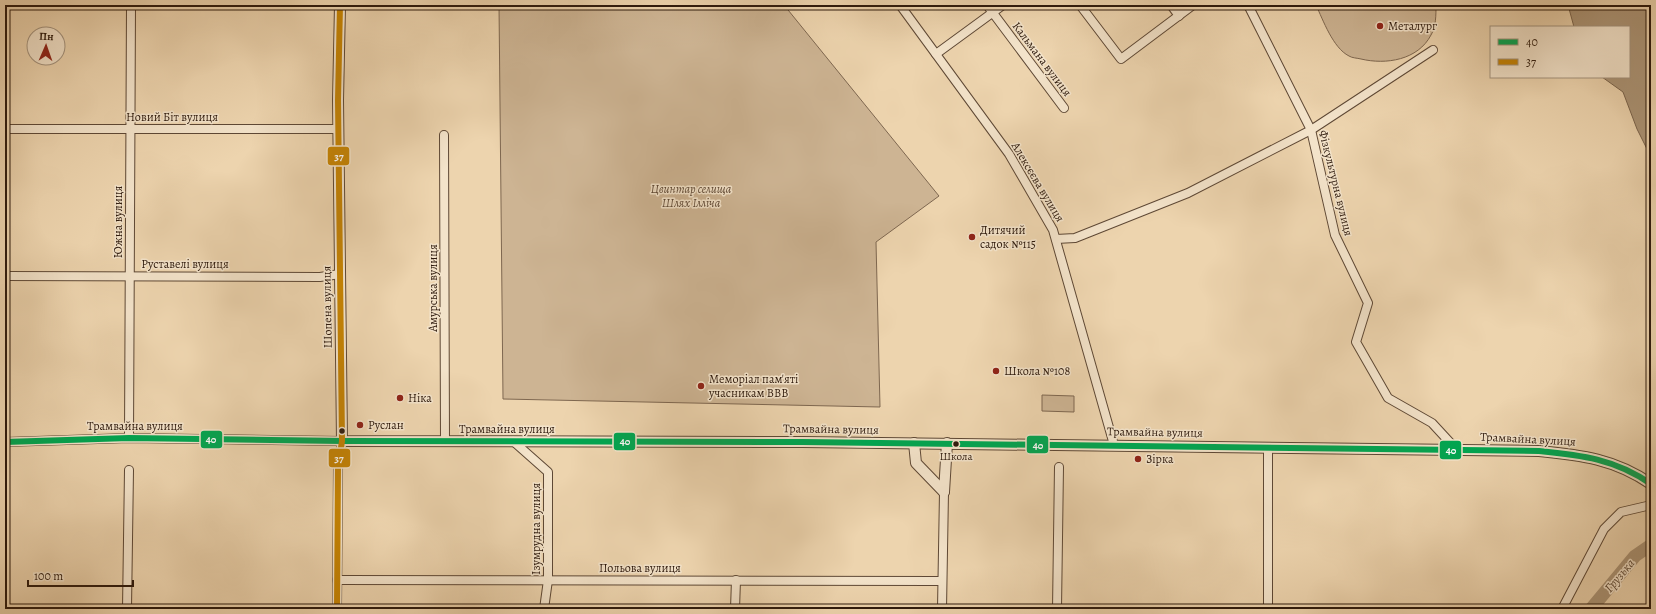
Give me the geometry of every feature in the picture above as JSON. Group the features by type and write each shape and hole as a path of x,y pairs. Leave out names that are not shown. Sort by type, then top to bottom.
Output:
{"street":[{"name":"Южна вулиця","path":"129,438 131,5"},
{"name":"Шопена вулиця","path":"337,609 338,468 342,441 338,129 340,5"},
{"name":"Алексєєва вулиця","path":"900,5 1009,154 1053,230 1114,445"},
{"name":"Кальмана вулиця","path":"987,5 1064,108"},
{"path":"936,54 1003,5"},
{"path":"1080,5 1121,59 1193,5"},
{"path":"1171,5 1180,16"},
{"name":"Фiзкультурна вулиця","path":"1248,5 1311,130 1335,235 1368,303 1356,342 1388,398 1432,423 1456,449"},
{"path":"1056,240 1075,238 1188,193 1311,130 1433,50"},
{"name":"Новий Біт вулиця","path":"5,129 338,129"},
{"name":"Амурська вулиця","path":"444,135 445,442"},
{"name":"Руставелі вулиця","path":"5,276 320,277 340,274"},
{"name":"Трамвайна вулиця","path":"5,442 129,438 445,442 947,443 1268,446 1539,451 1581,455 1614,463 1651,484"},
{"name":"Ізумрудна вулиця","path":"513,442 548,472 548,580 544,609"},
{"path":"914,443 916,463 944,492"},
{"path":"942,609 944,492 947,443"},
{"path":"1268,446 1268,609"},
{"path":"1057,609 1059,467"},
{"path":"128,609 129,470"},
{"path":"1562,609 1604,530 1621,512 1651,505"},
{"name":"Польова вулиця","path":"337,580 942,581"},
{"path":"735,609 736,580"}],"green space":[{"name":"Цвинтар селища Шлях Ілліча","path":"499,5 784,5 939,196 876,242 880,407 503,399"},
{"name":"Металург","path":"1316,5 1436,5 1434,28 1425,43 1410,55 1391,61 1371,61 1349,56 1338,47 1329,33"},
{"path":"1042,395 1074,396 1074,412 1042,411"}],"shaded area":[{"path":"1568,5 1651,5 1651,157 1637,129 1623,92 1603,78 1630,78 1630,26 1574,26"}],"waterway":[{"name":"Грузька","path":"1591,609 1635,556 1651,545"}],"transit line":[{"name":"37","path":"337,609 338,468 342,441 338,100 340,5"},
{"name":"40","path":"5,442 129,438 342,441 803,442 1539,451 1569,454 1611,464 1624,469 1651,484"}],"place":[{"name":"Металург","path":"1380,26"},
{"name":"Дитячий садок №115","path":"972,237"},
{"name":"Школа №108","path":"996,371"},
{"name":"Меморіал пам'яті учасникам ВВВ","path":"701,386"},
{"name":"Ніка","path":"400,398"},
{"name":"Руслан","path":"360,425"},
{"name":"Школа","path":"956,444"},
{"name":"Зірка","path":"1138,459"}]}
